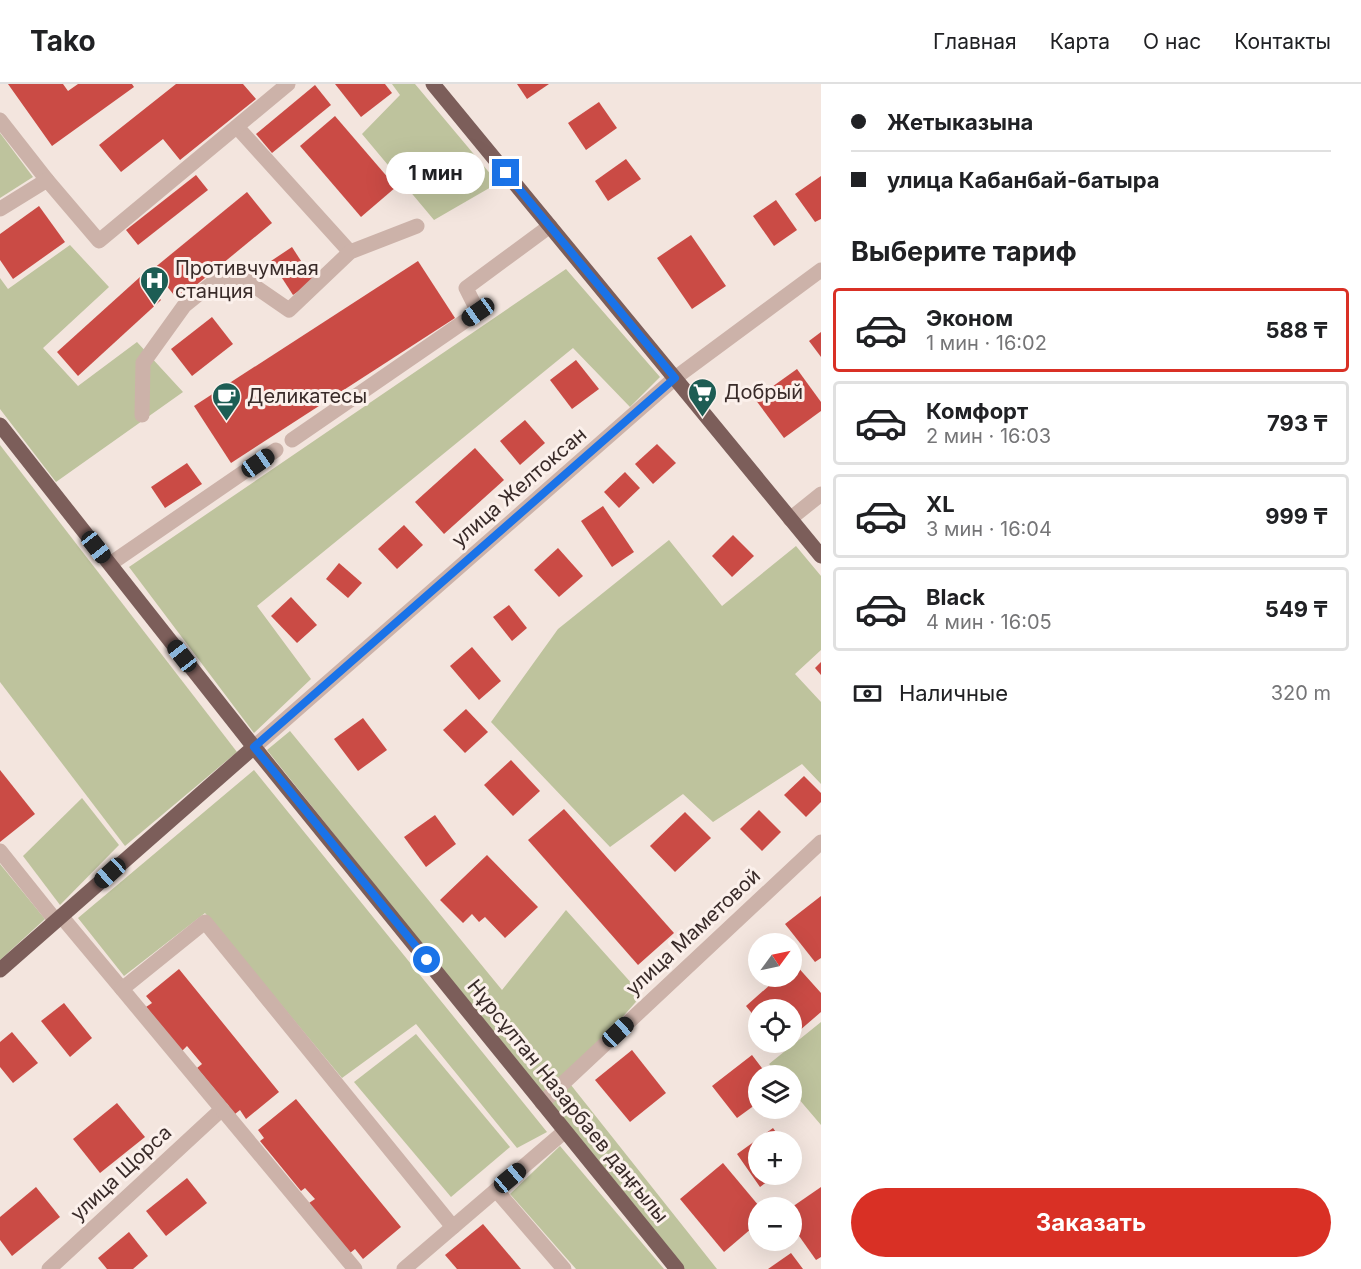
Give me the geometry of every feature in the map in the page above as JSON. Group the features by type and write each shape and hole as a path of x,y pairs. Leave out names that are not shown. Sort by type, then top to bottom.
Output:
{"main road":[{"path":"433,84 821,556"},
{"name":"Нұрсұлтан Назарбаев даңғылы","path":"0,425 254,747 677,1269"},
{"path":"0,970 254,747"}],"street":[{"path":"0,120 99,242 288,84"},
{"path":"237,127 350,252"},
{"path":"0,209 47,180"},
{"path":"142,415 143,363 184,306 216,280 241,277 288,310 350,252 417,226"},
{"path":"292,440 478,312 466,288 550,226"},
{"name":"улица Желтоксан","path":"254,747 675,378 821,270"},
{"path":"110,564 276,450"},
{"path":"790,519 821,494"},
{"name":"улица Маметовой","path":"542,1103 821,842"},
{"path":"0,851 122,989 355,1269"},
{"path":"122,989 205,922 453,1227"},
{"name":"улица Щорса","path":"49,1269 222,1108"},
{"path":"404,1269 565,1131"},
{"path":"496,1190 564,1269"}],"green space":[{"path":"392,84 415,84 498,183 434,220 362,134 400,95"},
{"path":"0,133 33,177 0,198"},
{"path":"70,245 109,287 43,348 78,386 137,342 183,392 56,482 0,409 0,278 8,289"},
{"path":"566,269 660,377 630,407 573,348 257,606 311,679 254,733 129,567"},
{"path":"0,445 237,752 125,846 0,682"},
{"path":"669,540 722,606 796,546 821,576 821,650 795,674 821,702 821,784 802,764 713,822 683,794 610,847 491,722 558,629"},
{"path":"290,731 502,990 566,910 642,995 567,1080 717,1269 681,1269 267,750"},
{"path":"254,770 547,1132 517,1148 416,1024 342,1078 205,913 124,976 78,918"},
{"path":"82,798 119,845 60,905 23,856"},
{"path":"0,864 45,919 0,960"},
{"path":"821,1022 821,1125 802,1103 802,1065 769,1064 783,1053 802,1053 802,1037"},
{"path":"416,1034 510,1147 451,1197 354,1082"},
{"path":"560,1146 664,1269 576,1269 510,1194"}],"building":[{"path":"8,84 63,84 68,91 78,84 132,84 134,87 52,146"},
{"path":"176,84 243,84 256,99 180,160 163,139 121,172 99,145"},
{"path":"335,84 385,84 392,93 361,117"},
{"path":"517,84 549,84 527,99"},
{"path":"315,85 331,105 272,153 256,134"},
{"path":"599,102 617,128 586,150 568,123"},
{"path":"335,116 396,187 361,217 300,146"},
{"path":"626,159 641,179 608,201 595,181"},
{"path":"196,175 208,190 138,245 126,230"},
{"path":"821,176 821,219 815,222 795,194"},
{"path":"247,192 272,223 178,300 153,269"},
{"path":"776,200 797,230 774,246 753,216"},
{"path":"39,206 65,242 13,279 0,260 0,234"},
{"path":"691,235 726,286 692,309 657,258"},
{"path":"292,247 314,281 293,295 271,261"},
{"path":"418,261 455,318 231,463 194,406"},
{"path":"140,277 161,300 78,376 57,352"},
{"path":"212,317 233,344 192,376 171,349"},
{"path":"821,332 821,357 809,341"},
{"path":"576,360 599,389 572,409 550,380"},
{"path":"797,369 821,402 821,411 784,438 755,399"},
{"path":"525,420 545,443 520,465 500,441"},
{"path":"657,444 676,463 653,484 635,464"},
{"path":"475,448 504,480 444,534 415,502"},
{"path":"187,463 202,484 165,508 151,487"},
{"path":"625,472 640,488 619,508 604,492"},
{"path":"603,506 634,552 612,567 581,521"},
{"path":"404,525 423,545 397,569 378,549"},
{"path":"733,535 754,556 732,577 712,556"},
{"path":"558,548 583,576 559,597 534,570"},
{"path":"339,563 362,583 348,598 326,579"},
{"path":"291,597 317,625 297,643 271,616"},
{"path":"509,605 527,628 512,641 493,617"},
{"path":"472,647 501,681 479,700 450,666"},
{"path":"821,662 821,675 815,668"},
{"path":"466,709 488,732 465,753 443,730"},
{"path":"363,718 387,750 358,771 334,739"},
{"path":"511,760 540,791 513,816 484,785"},
{"path":"0,770 35,814 0,842"},
{"path":"804,776 821,793 821,802 806,817 784,795"},
{"path":"564,809 674,933 638,965 528,840"},
{"path":"759,810 781,832 762,851 740,829"},
{"path":"685,812 711,838 675,872 650,846"},
{"path":"435,815 456,844 426,867 404,837"},
{"path":"487,855 538,907 505,938 485,917 479,922 472,914 463,923 440,900"},
{"path":"821,896 821,958 815,962 802,946 802,933 792,933 785,924"},
{"path":"179,969 279,1092 246,1119 240,1110 235,1114 197,1068 202,1064 187,1046 182,1051 146,1007 152,1003 146,996"},
{"path":"802,972 821,993 821,1012 802,1028 802,999 754,999 768,987 802,987"},
{"path":"64,1003 92,1038 70,1057 41,1021"},
{"path":"12,1032 38,1063 13,1083 0,1067 0,1042"},
{"path":"632,1050 666,1093 630,1122 595,1080"},
{"path":"752,1055 760,1065 748,1065 748,1110 737,1118 712,1086"},
{"path":"296,1099 401,1227 363,1259 355,1249 350,1253 309,1203 315,1199 305,1188 301,1191 260,1141 264,1138 258,1130"},
{"path":"117,1103 145,1137 100,1173 73,1139"},
{"path":"748,1146 748,1170 737,1154"},
{"path":"723,1163 751,1197 748,1197 748,1231 724,1252 680,1199"},
{"path":"187,1178 207,1203 166,1236 146,1211"},
{"path":"36,1187 60,1217 12,1256 0,1240 0,1217"},
{"path":"821,1187 821,1257 816,1260 802,1240 802,1200"},
{"path":"483,1224 521,1269 457,1269 445,1255"},
{"path":"129,1232 148,1256 133,1269 107,1269 98,1258"},
{"path":"791,1253 803,1269 768,1269"}],"place":[{"name":"Противчумная станция","path":"154,306"},
{"name":"Добрый","path":"703,418"},
{"name":"Деликатесы","path":"226,422"}],"route":[{"path":"427,960 254,747 675,378 506,173"}]}
